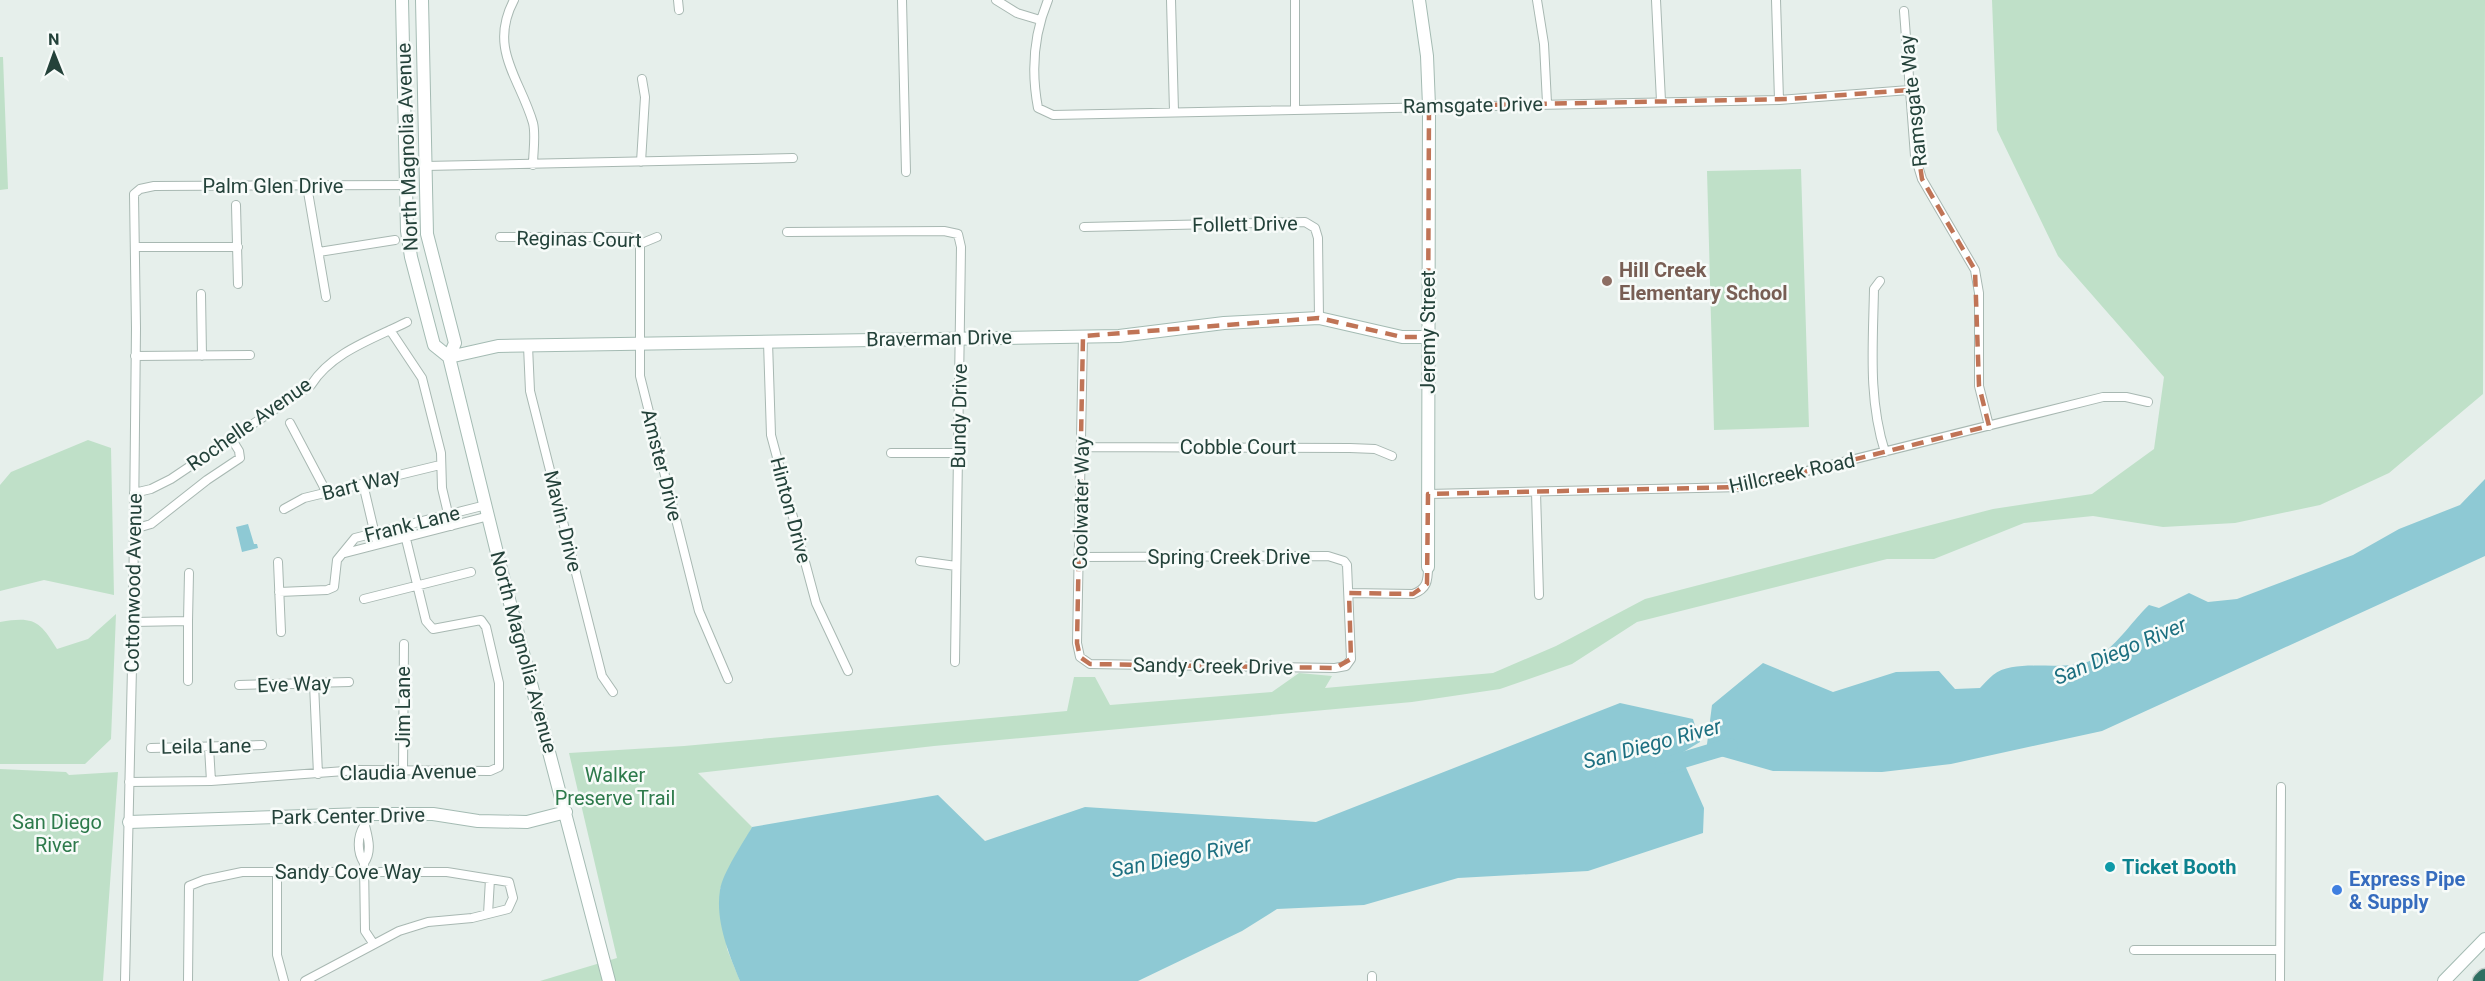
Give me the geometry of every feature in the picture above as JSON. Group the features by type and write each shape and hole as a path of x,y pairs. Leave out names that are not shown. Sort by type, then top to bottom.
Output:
{"highway":[{"path":"2481,981 2485,977"}],"street":[{"name":"North Magnolia Avenue","path":"402,0 408,240 434,345 449,357 609,981"},
{"name":"North Magnolia Avenue","path":"422,0 424,166 429,248 455,343 449,357"},
{"path":"514,0 507,13 503,44 510,71 533,124 533,165"},
{"path":"678,0 678,10"},
{"path":"902,0 906,172"},
{"path":"996,0 1017,12 1040,20 1048,0"},
{"path":"1171,0 1174,111"},
{"path":"1295,0 1296,109"},
{"name":"Jeremy Street","path":"1349,593 1413,594 1422,591 1427,584 1429,106 1427,56 1419,0"},
{"path":"1537,0 1544,45 1547,103"},
{"path":"1656,0 1661,101"},
{"path":"1776,0 1779,100"},
{"name":"Ramsgate Way","path":"1904,11 1916,156 1922,179 1976,270 1979,293 1979,386 1989,426"},
{"name":"Ramsgate Drive","path":"1040,20 1033,68 1038,108 1053,115 1779,100 1910,90"},
{"path":"641,162 645,97 642,78"},
{"path":"424,166 793,158"},
{"name":"Palm Glen Drive","path":"141,189 154,186 406,185"},
{"path":"406,185 416,188 422,239 429,248"},
{"path":"307,186 326,297"},
{"name":"Cottonwood Avenue","path":"125,981 133,622 136,248 134,194 141,189"},
{"path":"236,205 238,284"},
{"name":"Follett Drive","path":"1084,227 1305,222 1315,228 1318,238 1319,318"},
{"name":"Bundy Drive","path":"787,232 944,231 958,234 961,247 961,339 955,662"},
{"name":"Reginas Court","path":"500,237 629,237 640,244 657,237"},
{"path":"319,252 395,240"},
{"name":"Amster Drive","path":"640,244 640,376 699,611 728,679"},
{"path":"136,248 238,247"},
{"path":"1880,280 1874,290 1872,388 1876,424 1886,452"},
{"path":"201,294 202,356"},
{"name":"Braverman Drive","path":"449,357 498,346 1144,334 1224,323 1319,318 1402,337 1428,338"},
{"name":"Rochelle Avenue","path":"134,493 151,489 171,479 311,385 321,369 345,352 407,322"},
{"path":"390,330 422,378 441,453 440,465 451,526"},
{"name":"Coolwater Way","path":"1083,336 1077,643 1080,657 1090,664"},
{"name":"Hinton Drive","path":"768,342 771,435 816,603 848,671"},
{"name":"Mavin Drive","path":"528,346 530,391 602,676 613,692"},
{"path":"135,356 250,355"},
{"name":"Hillcreek Road","path":"1428,494 1743,487 2103,397 2126,397 2148,402"},
{"path":"290,423 327,493"},
{"path":"134,529 151,524 207,480 240,458 239,451 231,438"},
{"name":"Cobble Court","path":"1082,447 1350,448 1375,449 1392,456"},
{"path":"891,453 958,453"},
{"name":"Bart Way","path":"284,509 304,498 440,465"},
{"path":"363,484 378,546"},
{"path":"1536,492 1539,595"},
{"name":"Frank Lane","path":"279,592 327,590 334,587 337,560 355,538 448,516 488,510"},
{"name":"Frank Lane","path":"345,553 451,526 488,510"},
{"name":"Claudia Avenue","path":"129,782 211,782 358,770 490,771 499,767 501,759 499,683 486,627 481,620 433,629 426,621 420,586 406,538"},
{"name":"Spring Creek Drive","path":"1080,557 1328,556 1344,561 1347,565 1349,593"},
{"path":"920,561 956,566"},
{"path":"278,562 281,632"},
{"path":"364,600 471,572"},
{"path":"188,681 189,573"},
{"name":"Sandy Creek Drive","path":"1090,664 1335,668 1346,666 1351,659 1349,593"},
{"path":"133,622 188,621"},
{"name":"Jim Lane","path":"403,771 404,644"},
{"name":"Eve Way","path":"239,686 349,682"},
{"path":"314,684 318,774"},
{"name":"Leila Lane","path":"151,748 262,745"},
{"path":"209,747 211,782"},
{"path":"2280,981 2281,787"},
{"name":"Park Center Drive","path":"129,822 364,820 433,814 504,823 526,822 566,812"},
{"path":"364,820 359,834 360,856 364,868 365,931 373,943"},
{"name":"Sandy Cove Way","path":"188,981 189,886 204,880 242,872 364,868 447,872 509,882 512,904 508,909 488,914"},
{"path":"277,872 277,955 284,981"},
{"path":"305,981 399,931 428,922 488,914 490,879"},
{"path":"2444,981 2485,939"},
{"path":"2134,950 2280,950"}],"highlighted area":[{"path":"1909,90 1922,179 1975,270 1979,386 1989,426 1743,487 1428,494 1427,584 1413,594 1349,593 1351,659 1335,668 1090,664 1080,657 1077,643 1083,336 1319,318 1402,337 1428,337 1429,106 1789,99"}],"green space":[{"name":"Walker Preserve Trail","path":"1992,0 2485,0 2483,394 2389,473 2320,505 2235,523 2163,527 2093,516 2024,523 1934,559 1887,559 1637,622 1572,664 1500,689 1412,702 934,746 698,773 752,827 720,889 727,949 740,981 540,981 617,958 569,753 684,746 1067,711 1074,677 1095,677 1110,705 1272,692 1299,673 1332,676 1325,688 1493,673 1556,646 1645,599 1993,509 2092,494 2154,449 2164,377 2058,256 1997,130"},
{"path":"0,57 3,57 8,189 0,190"},
{"path":"1801,169 1809,427 1714,430 1707,171"},
{"path":"88,440 111,448 114,595 44,580 0,591 0,485 11,472"},
{"path":"116,614 111,739 85,764 0,764 0,622 21,620 35,623 46,632 57,649 88,639"},
{"name":"San Diego River","path":"0,769 66,772 69,775 118,772 103,981 0,981"}],"water":[{"path":"2485,479 2485,556 2102,731 1951,764 1882,772 1773,771 1706,752 1712,705 1763,663 1833,692 1896,672 1939,671 1955,689 1980,688 1993,675 2014,667 2081,664 2092,660 2108,649 2149,605 2159,608 2189,593 2208,602 2237,599 2353,555 2399,529 2460,505"},
{"path":"248,524 254,544 257,544 258,548 242,552 236,527"},
{"path":"1620,703 1693,719 1700,742 1680,754 1704,808 1703,833 1588,871 1458,878 1364,905 1277,909 1242,931 1138,981 740,981 724,937 719,914 720,890 729,866 752,827 938,795 985,841 1085,807 1316,822"}],"waterway":[{"name":"San Diego River","path":"1663,766 1730,746"}],"place":[{"name":"Hill Creek Elementary School","path":"1607,281"},
{"name":"Ticket Booth","path":"2110,867"},
{"name":"Express Pipe & Supply","path":"2337,890"}]}
